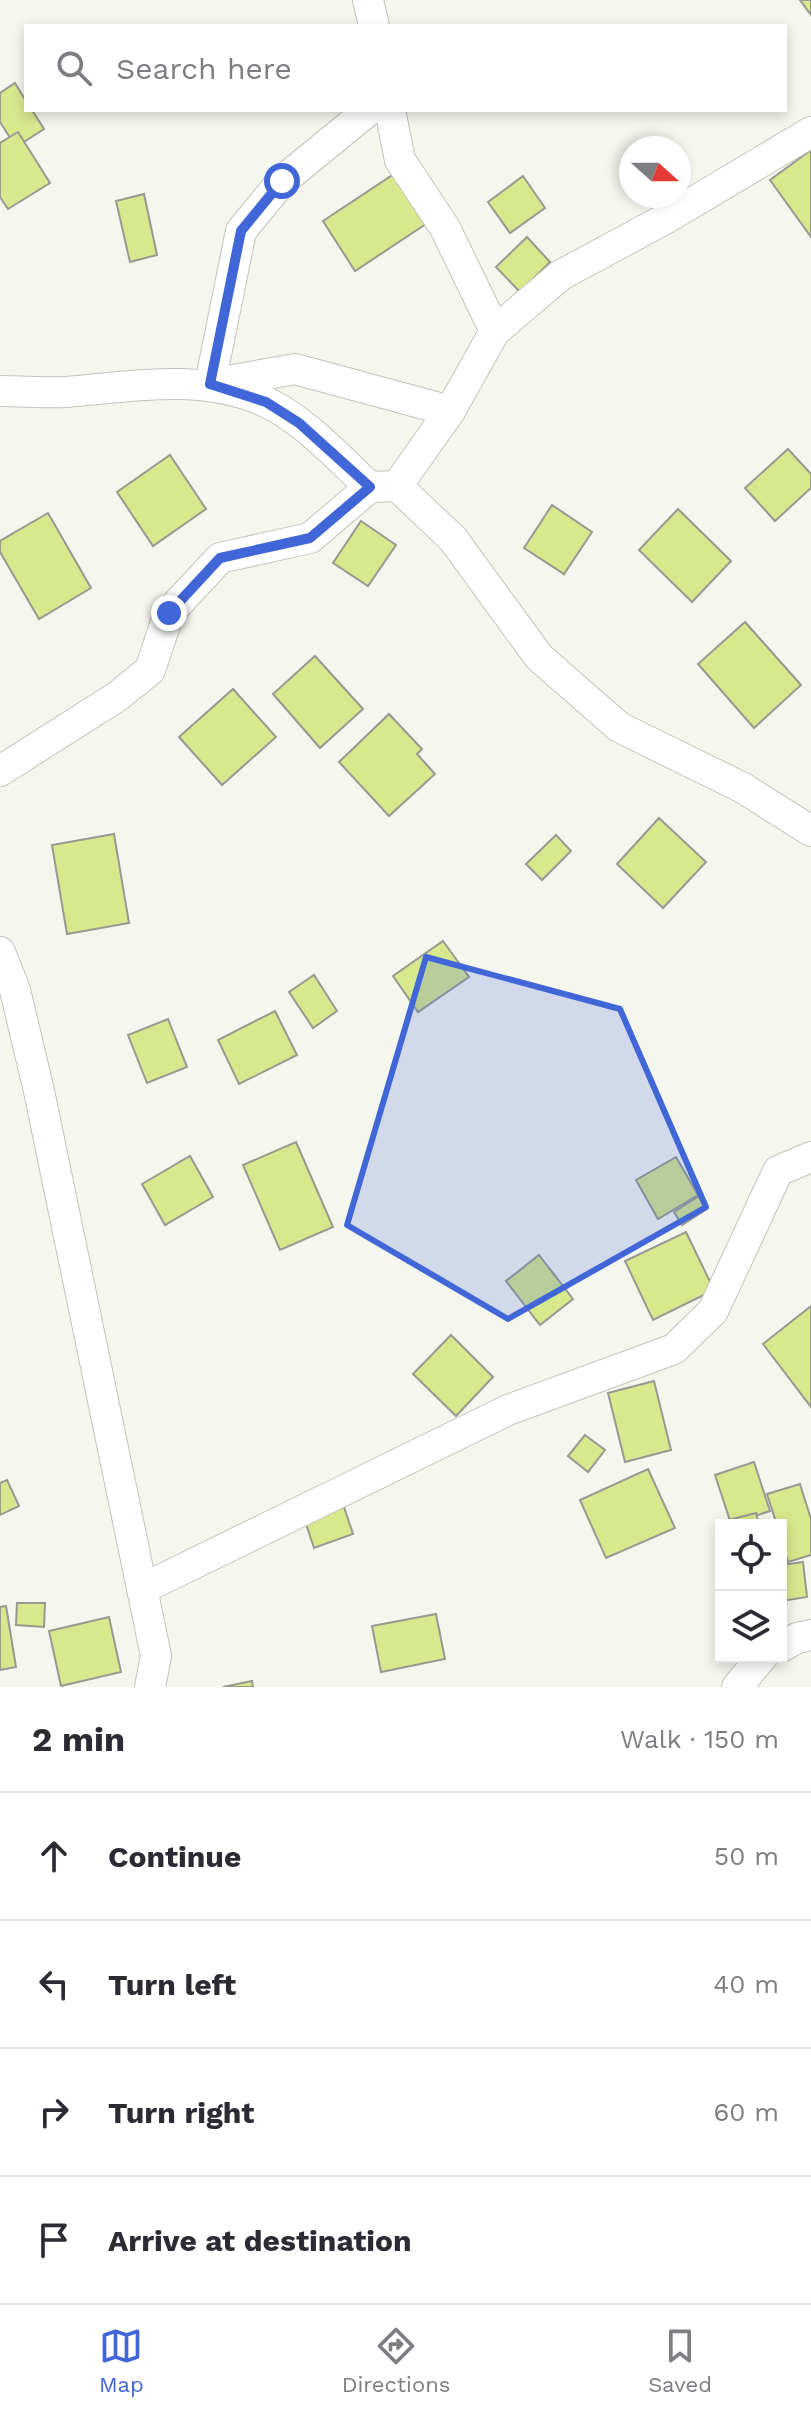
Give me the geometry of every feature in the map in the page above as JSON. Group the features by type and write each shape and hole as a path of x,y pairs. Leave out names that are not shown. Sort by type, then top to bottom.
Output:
{"street":[{"path":"368,0 374,24"},
{"path":"210,384 241,231 282,181 367,112"},
{"path":"390,112 400,160 445,228 495,331"},
{"path":"0,771 118,696 150,670 169,613 220,558 310,538 384,487 450,411 495,331 561,275 665,219 811,132"},
{"path":"0,391 65,392 129,384 210,384 295,369 450,411"},
{"path":"210,384 266,402 299,423 453,539 539,657 619,727 743,788 811,831"},
{"path":"0,952 15,990 39,1091 156,1656 150,1687"},
{"path":"142,1589 508,1410 674,1349 713,1311 778,1171 811,1157"},
{"path":"787,1644 811,1635"},
{"path":"737,1687 757,1663"}],"highlighted area":[{"path":"426,957 620,1009 706,1207 508,1319 347,1225"}],"building":[{"path":"800,0 811,0 811,15"},
{"path":"15,83 24,98 24,112 33,112 44,129 16,147 0,122 0,93"},
{"path":"18,132 50,183 8,209 0,197 0,143"},
{"path":"811,150 811,237 770,180"},
{"path":"394,174 426,224 355,271 323,221"},
{"path":"523,176 545,208 510,233 488,202"},
{"path":"144,194 157,255 130,262 116,201"},
{"path":"527,237 550,262 520,292 496,267"},
{"path":"788,449 811,474 811,488 775,521 745,488"},
{"path":"170,455 206,509 153,546 117,492"},
{"path":"552,505 592,532 564,574 524,548"},
{"path":"678,509 731,561 692,602 639,550"},
{"path":"48,513 91,588 39,619 0,552 0,541"},
{"path":"361,521 396,545 368,586 333,563"},
{"path":"745,622 801,685 754,728 698,664"},
{"path":"315,656 363,709 320,748 273,694"},
{"path":"233,689 276,737 222,785 179,737"},
{"path":"389,714 422,749 417,754 435,774 389,816 339,762"},
{"path":"659,818 706,862 663,908 617,864"},
{"path":"114,834 129,923 67,934 52,845"},
{"path":"556,835 571,851 542,880 526,864"},
{"path":"443,941 469,977 418,1012 393,976"},
{"path":"314,975 337,1011 313,1028 289,992"},
{"path":"275,1011 297,1055 239,1084 218,1040"},
{"path":"168,1019 187,1067 147,1083 128,1035"},
{"path":"296,1142 333,1227 280,1250 243,1165"},
{"path":"190,1156 213,1197 165,1225 142,1184"},
{"path":"676,1157 698,1195 658,1219 636,1180"},
{"path":"699,1196 707,1209 682,1225 674,1212"},
{"path":"686,1232 714,1290 653,1320 625,1261"},
{"path":"539,1255 573,1299 540,1325 506,1281"},
{"path":"811,1306 811,1407 763,1344"},
{"path":"451,1335 493,1377 456,1416 413,1374"},
{"path":"654,1381 671,1450 625,1462 608,1393"},
{"path":"585,1435 605,1450 588,1472 568,1456"},
{"path":"754,1462 770,1511 746,1519 729,1519 715,1475"},
{"path":"648,1469 675,1528 606,1558 580,1500"},
{"path":"7,1480 19,1506 0,1515 0,1483"},
{"path":"800,1484 811,1519 811,1555 788,1562 787,1519 775,1519 767,1494"},
{"path":"344,1507 353,1534 314,1548 305,1521"},
{"path":"756,1513 758,1519 733,1519"},
{"path":"803,1562 807,1597 787,1600 787,1564"},
{"path":"17,1603 45,1603 44,1627 16,1625"},
{"path":"6,1606 16,1667 0,1670 0,1607"},
{"path":"436,1614 445,1659 381,1672 372,1626"},
{"path":"109,1617 121,1672 61,1686 49,1631"},
{"path":"252,1681 253,1687 223,1687"}],"route":[{"path":"169,613 220,558 310,538 370,487 299,423 266,402 210,384 241,231 282,181"}]}
